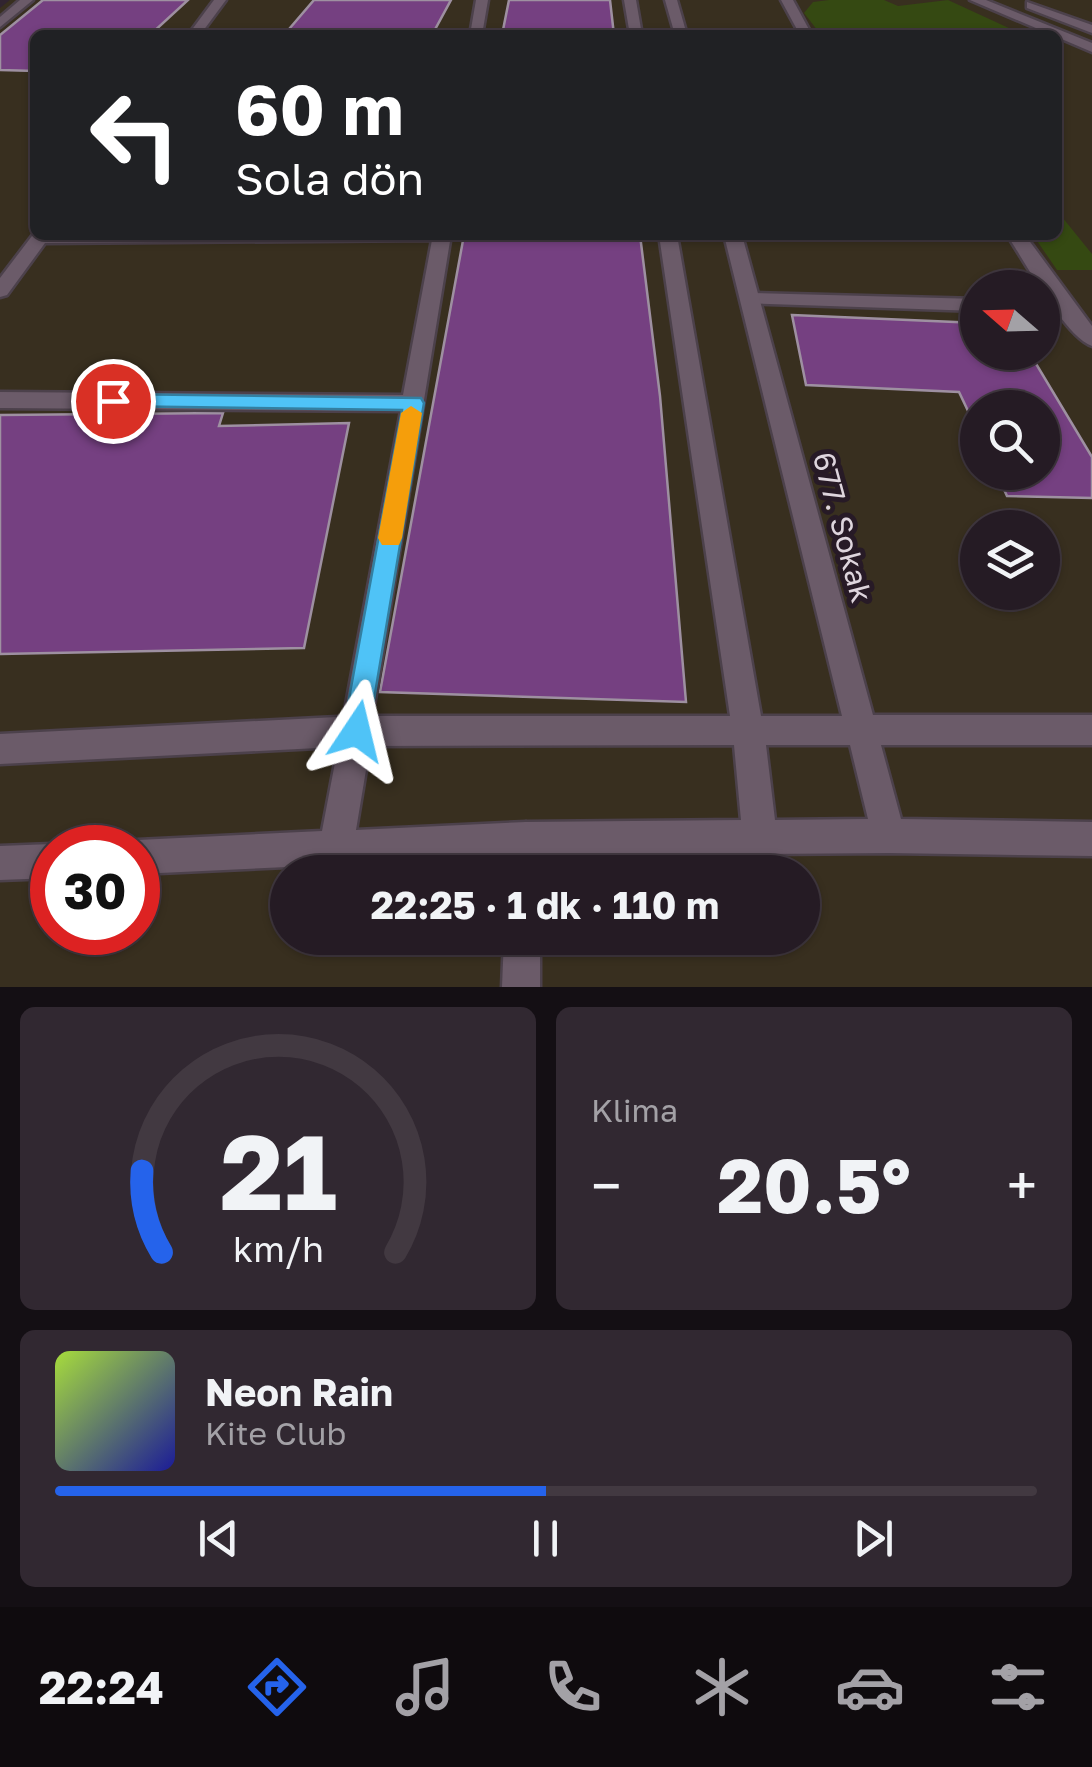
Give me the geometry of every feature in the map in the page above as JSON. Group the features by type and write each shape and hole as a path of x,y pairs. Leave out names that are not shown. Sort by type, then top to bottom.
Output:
{"street":[{"path":"0,23 27,0"},
{"path":"198,30 220,0"},
{"path":"477,30 482,0"},
{"path":"630,0 635,30"},
{"path":"672,0 679,30"},
{"path":"786,0 803,30"},
{"path":"976,0 1048,30"},
{"path":"1019,0 1092,29"},
{"path":"1062,36 1092,48"},
{"path":"0,290 38,240"},
{"path":"336,848 441,240"},
{"path":"669,240 748,730 760,838"},
{"name":"677. Sokak","path":"734,240 889,836"},
{"path":"1019,240 1065,308 1092,339"},
{"path":"750,299 960,305"},
{"path":"1060,308 1065,308"},
{"path":"0,400 413,403"},
{"path":"0,749 357,731 1092,730"},
{"path":"538,855 760,838 1092,839"},
{"path":"160,856 336,848 501,855"},
{"path":"0,863 30,861"},
{"path":"520,987 521,955"}],"shaded area":[{"path":"10,0 1092,0 1092,987 0,987 0,8"}],"green space":[{"path":"884,0 898,6 948,0 1013,30 817,30 804,13 813,2"},
{"path":"1062,217 1092,254 1092,270 1060,270 1036,240 1062,240"}],"building":[{"path":"43,0 188,0 155,30 30,30 30,71 0,70 0,35"},
{"path":"314,0 451,0 435,30 288,30"},
{"path":"509,0 610,0 613,30 503,30"},
{"path":"463,240 641,240 660,396 686,702 380,692"},
{"path":"792,315 960,322 960,370 1040,370 1052,390 960,390 960,394 806,385"},
{"path":"1060,404 1092,457 1092,498 1007,496 1004,490 1060,490"},
{"path":"223,413 219,426 349,423 304,648 0,654 0,415"}],"slow traffic":[{"path":"390,538 411,413"}],"route":[{"path":"113,401 413,403 357,731"}]}
